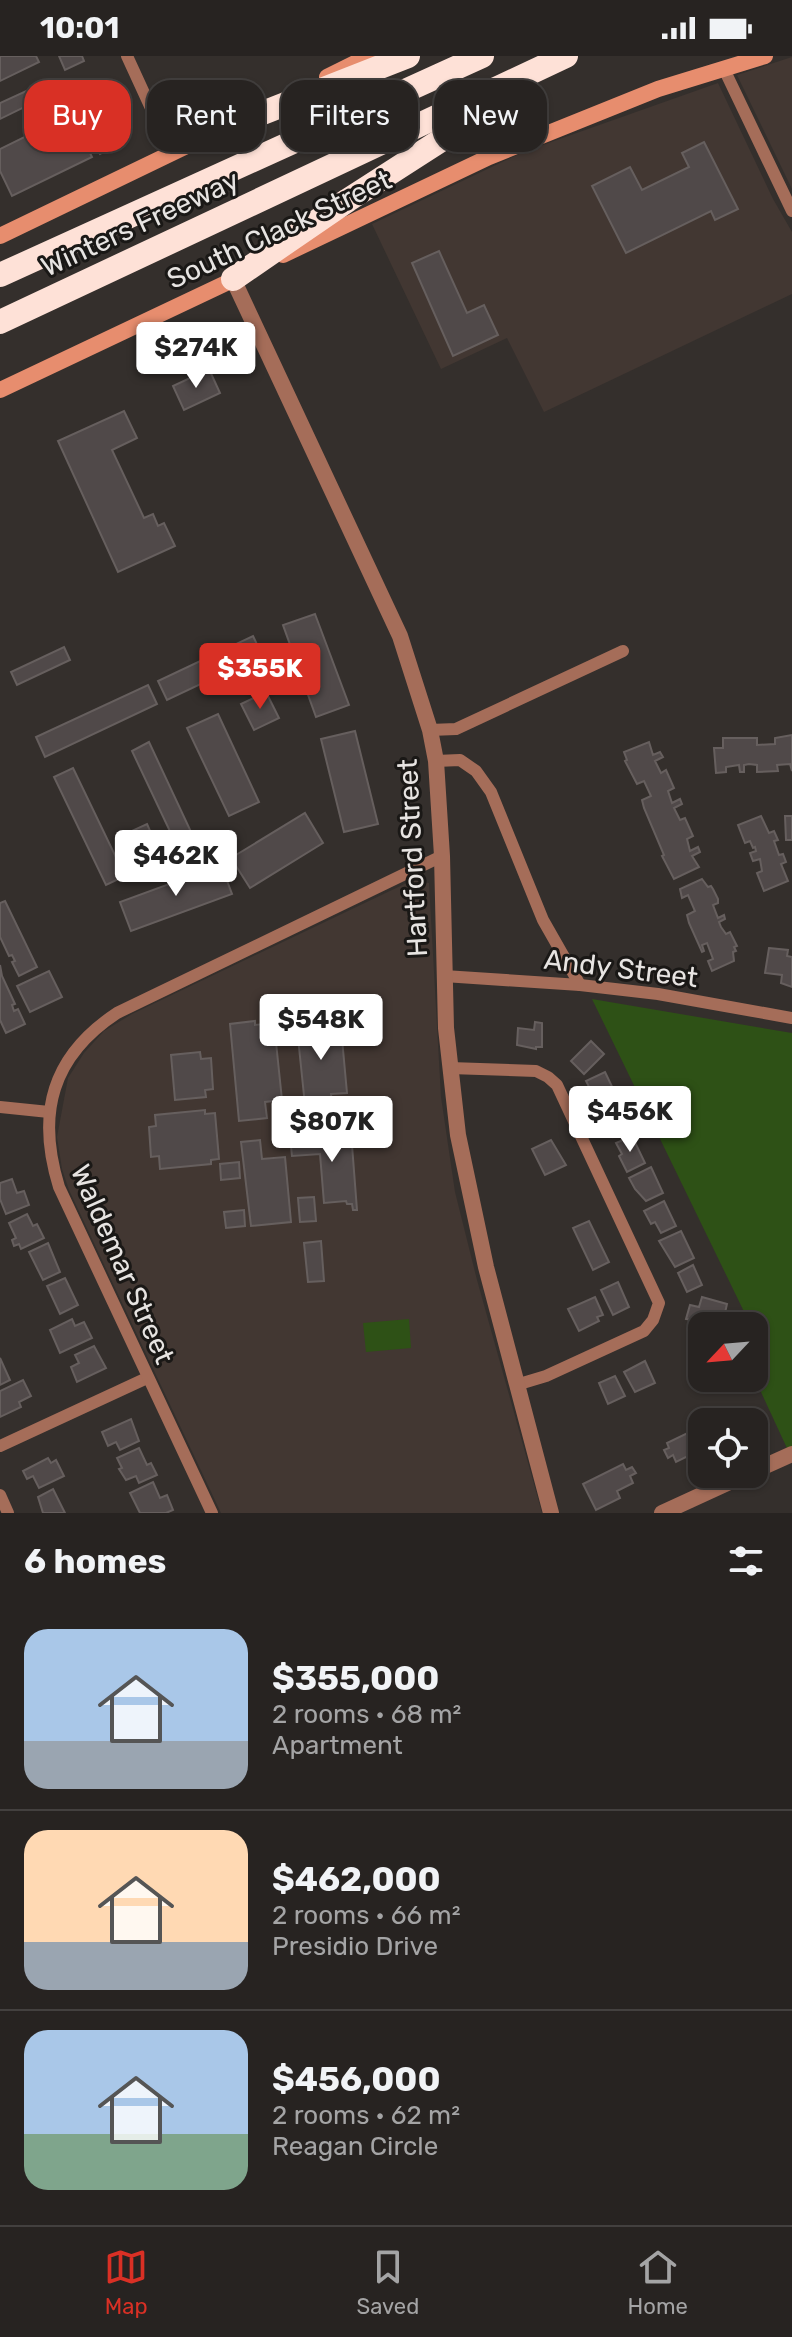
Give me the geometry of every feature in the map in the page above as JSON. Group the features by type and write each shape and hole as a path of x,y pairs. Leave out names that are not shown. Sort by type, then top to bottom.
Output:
{"highway":[{"path":"265,112 408,56"},
{"name":"Winters Freeway","path":"0,275 482,56"},
{"name":"Winters Freeway","path":"0,322 566,56"},
{"path":"233,279 361,191 505,99 579,56"}],"main road":[{"path":"265,107 369,56"},
{"name":"South Clack Street","path":"0,390 489,157 658,89 765,56"},
{"path":"0,236 176,152"}],"street":[{"path":"127,56 172,154"},
{"path":"724,69 792,211"},
{"name":"Hartford Street","path":"233,279 400,636 430,730 436,761 442,856 444,976 450,1068 464,1167 516,1385 551,1513"},
{"path":"430,730 456,729 623,651"},
{"path":"436,761 460,760 476,771 491,792 543,920 580,985"},
{"name":"Waldemar Street","path":"212,1513 59,1187 49,1143 49,1112 60,1076 72,1054 91,1032 117,1013 442,856"},
{"name":"Andy Street","path":"444,976 580,985 658,994 792,1018"},
{"path":"450,1068 536,1071 557,1085 659,1303 653,1320 644,1331 546,1376 516,1385"},
{"path":"0,1107 49,1112"},
{"path":"0,1446 147,1378"},
{"path":"768,1465 792,1454"},
{"path":"662,1513 716,1488"},
{"path":"0,1495 8,1513"}],"shaded area":[{"path":"792,57 792,189 737,75"},
{"path":"718,83 792,232 792,294 544,412 507,338 441,369 372,224 523,152 547,152 547,144"},
{"path":"413,880 429,883 441,1097 455,1192 542,1513 221,1513 69,1190 57,1137 68,1078 84,1053 104,1031 132,1014"}],"green space":[{"path":"592,999 792,1033 792,1459 761,1392 768,1392 768,1312 744,1312"},
{"path":"409,1319 411,1348 366,1352 363,1323"}],"building":[{"path":"0,56 36,56 39,62 0,81"},
{"path":"59,56 82,56 84,61 65,70"},
{"path":"24,92 24,107 0,119 0,103"},
{"path":"24,137 24,152 90,152 92,157 12,196 0,171 0,149"},
{"path":"704,142 738,209 715,220 711,211 626,253 592,186 630,167 642,190 689,167 682,153"},
{"path":"439,251 467,313 484,305 498,335 453,356 412,263"},
{"path":"213,331 222,352 206,360 196,338"},
{"path":"209,369 220,393 184,410 173,386"},
{"path":"124,411 137,438 112,450 144,518 153,514 158,526 164,523 175,546 118,572 58,441"},
{"path":"315,614 349,705 316,717 283,625"},
{"path":"253,636 262,655 167,700 158,681"},
{"path":"64,647 70,660 17,685 11,672"},
{"path":"148,685 157,704 45,757 36,737"},
{"path":"266,692 279,718 254,730 241,704"},
{"path":"218,714 259,802 229,816 187,728"},
{"path":"355,731 378,824 344,832 321,739"},
{"path":"792,735 792,771 790,764 777,765 778,771 757,772 757,765 749,764 744,765 744,772 740,772 739,765 716,773 714,748 723,748 723,738 757,738 757,745 775,744 775,738"},
{"path":"149,742 192,834 175,842 132,751"},
{"path":"649,742 653,755 660,752 663,757 655,761 661,773 666,770 674,788 668,791 672,803 680,799 682,804 674,808 680,820 685,818 693,836 687,839 690,851 698,847 700,852 692,856 699,867 674,879 644,808 642,800 651,796 644,781 637,784 625,761 624,752"},
{"path":"73,768 125,876 106,885 54,777"},
{"path":"305,813 323,843 250,888 231,858"},
{"path":"761,816 769,833 774,831 778,840 774,841 779,855 783,854 786,862 781,864 788,881 764,891 757,873 762,871 760,859 753,861 750,853 756,851 755,847 750,841 745,843 738,825"},
{"path":"785,816 792,816 792,840 786,840"},
{"path":"147,824 155,842 129,854 121,836"},
{"path":"221,865 232,894 131,931 120,902"},
{"path":"702,879 708,887 711,886 718,899 718,903 713,905 718,918 724,915 725,919 719,922 721,927 726,934 730,932 737,946 733,952 734,961 712,971 708,961 713,959 707,943 702,945 702,952 689,923 687,915 695,911 688,895 682,898 680,889"},
{"path":"5,901 37,967 19,976 12,962 15,961 12,955 9,956 0,937 0,903"},
{"path":"769,948 788,950 787,956 792,957 792,987 781,983 782,975 765,973"},
{"path":"0,965 15,1004 12,1005 14,1011 18,1009 25,1024 6,1033 0,1020"},
{"path":"49,971 62,997 30,1012 17,986"},
{"path":"322,1016 322,1019 340,1017 347,1093 331,1094 333,1113 306,1115 296,1018"},
{"path":"255,1021 255,1025 274,1023 282,1100 265,1102 267,1118 239,1121 230,1024"},
{"path":"535,1022 542,1023 542,1047 536,1049 517,1045 518,1028 534,1030"},
{"path":"591,1041 604,1054 584,1074 571,1061"},
{"path":"200,1052 201,1059 211,1058 213,1089 205,1090 206,1097 175,1100 171,1055"},
{"path":"605,1072 617,1097 599,1106 586,1081"},
{"path":"616,1106 628,1130 613,1137 600,1114"},
{"path":"205,1110 205,1114 215,1113 219,1159 211,1160 211,1164 160,1169 159,1156 151,1157 149,1127 156,1126 155,1115"},
{"path":"351,1132 357,1210 353,1210 352,1204 346,1201 324,1203 320,1154 292,1156 290,1137"},
{"path":"632,1136 645,1163 627,1172 616,1143"},
{"path":"260,1140 262,1159 285,1157 291,1222 251,1226 241,1142"},
{"path":"551,1140 566,1165 545,1175 532,1149"},
{"path":"239,1162 240,1178 221,1180 220,1164"},
{"path":"651,1167 663,1193 646,1201 629,1178"},
{"path":"12,1179 17,1193 24,1191 29,1205 6,1214 0,1199 0,1183"},
{"path":"314,1197 316,1221 300,1222 298,1198"},
{"path":"664,1201 676,1226 661,1233 655,1222 651,1224 644,1211"},
{"path":"244,1210 245,1226 226,1228 224,1212"},
{"path":"27,1214 44,1238 21,1249 19,1244 14,1246 12,1240 16,1238 9,1223"},
{"path":"589,1221 609,1262 593,1270 573,1228"},
{"path":"681,1231 694,1258 675,1267 659,1241"},
{"path":"321,1241 324,1281 308,1282 304,1243"},
{"path":"48,1243 60,1272 43,1280 29,1252"},
{"path":"693,1265 702,1285 687,1292 678,1273"},
{"path":"65,1278 78,1305 60,1314 47,1286"},
{"path":"618,1282 629,1307 613,1315 601,1290"},
{"path":"595,1297 603,1315 597,1317 599,1321 579,1331 568,1309"},
{"path":"702,1297 727,1304 725,1312 688,1312 690,1305 699,1307"},
{"path":"72,1319 75,1326 84,1322 92,1338 60,1353 50,1330"},
{"path":"94,1346 106,1368 77,1382 71,1367 79,1363 75,1355"},
{"path":"0,1358 10,1380 0,1385"},
{"path":"645,1361 655,1383 635,1392 624,1372"},
{"path":"615,1376 625,1396 608,1404 599,1383"},
{"path":"23,1380 31,1396 19,1402 21,1407 0,1417 0,1391"},
{"path":"131,1419 139,1441 120,1450 116,1442 108,1446 102,1432"},
{"path":"688,1433 688,1456 676,1462 673,1455 668,1458 664,1450 669,1448 667,1443"},
{"path":"139,1448 147,1465 151,1463 157,1475 139,1483 136,1476 126,1480 117,1458"},
{"path":"48,1458 51,1463 56,1460 64,1476 39,1488 33,1476 27,1479 23,1471"},
{"path":"623,1464 626,1470 632,1467 636,1473 630,1476 633,1483 617,1491 620,1498 596,1510 583,1484"},
{"path":"153,1482 160,1498 167,1495 173,1510 140,1513 130,1493"},
{"path":"53,1489 65,1513 43,1513 38,1497"}]}
